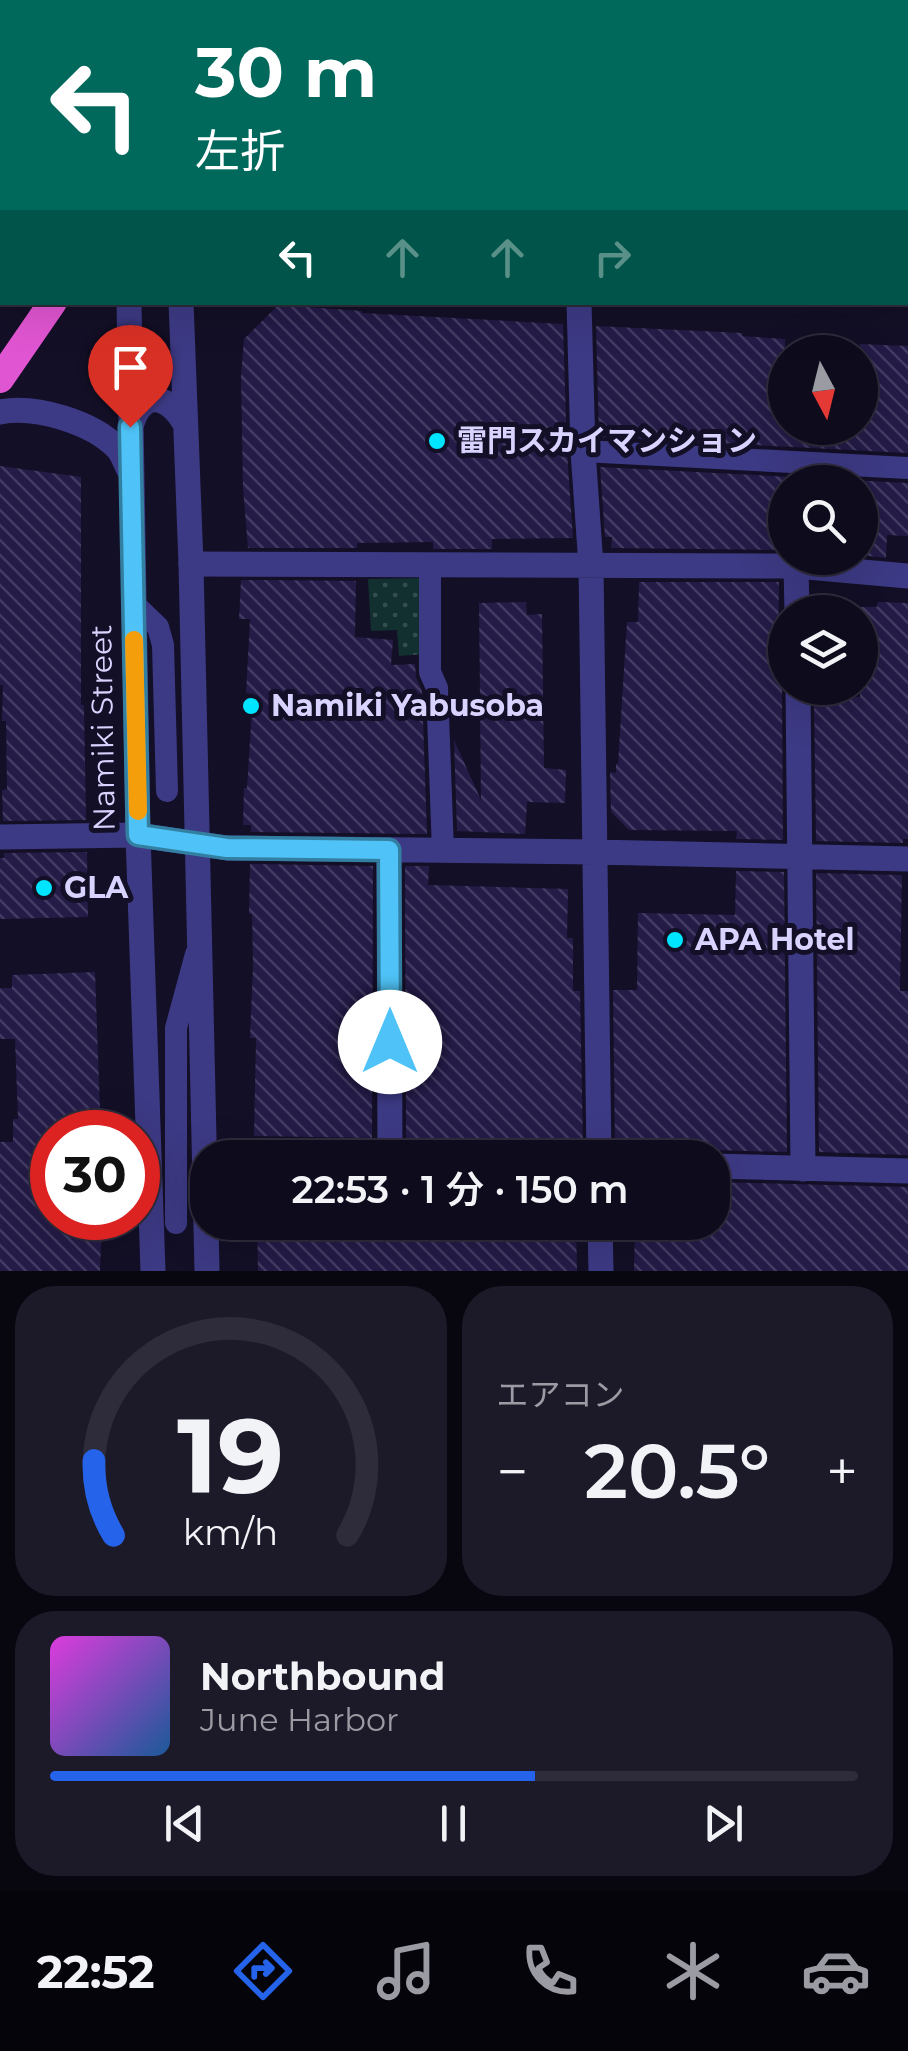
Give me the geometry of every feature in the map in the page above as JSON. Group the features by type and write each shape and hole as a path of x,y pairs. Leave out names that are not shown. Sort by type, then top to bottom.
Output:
{"highway":[{"path":"0,379 51,305"}],"street":[{"name":"Namiki Street","path":"130,305 138,835 153,1271"},
{"path":"181,305 205,1140"},
{"path":"579,305 591,566 599,1140"},
{"path":"130,427 138,409 158,400 168,402 184,422"},
{"path":"0,412 34,412 84,426 120,452 131,475"},
{"path":"191,564 768,566"},
{"path":"878,573 908,576"},
{"path":"798,705 803,1169"},
{"path":"0,837 138,835 227,848 908,859"},
{"path":"388,1140 389,850"},
{"path":"730,1167 908,1172"},
{"path":"206,1240 207,1271"},
{"path":"601,1240 602,1271"}],"lane":[{"path":"583,450 908,468"},
{"path":"430,564 430,672 438,688 443,850"},
{"path":"134,603 158,626 163,645 166,791"},
{"path":"176,1223 176,1028 199,946"}],"green space":[{"path":"425,578 425,654 399,656 397,630 371,631 368,579"}],"building":[{"path":"278,305 563,324 573,538 492,539 492,549 433,549 433,542 357,543 357,548 248,548 243,488 244,339"},
{"path":"596,326 743,333 742,336 768,338 768,445 878,445 878,345 908,346 908,453 599,437"},
{"path":"0,466 81,477 81,705 86,820 3,821 2,790 7,789 6,721 2,721 0,685"},
{"path":"600,467 768,476 768,550 611,548 612,537 605,537"},
{"path":"878,481 908,483 908,536 887,535 886,558 878,557"},
{"path":"241,580 356,581 355,637 393,640 391,665 415,664 422,691 427,834 251,832 251,825 243,825 253,694 246,693 250,619 239,619"},
{"path":"639,582 779,582 779,595 768,595 768,705 782,705 783,840 736,839 737,831 629,830 611,812 610,772 616,773 618,764 627,622 638,622"},
{"path":"526,602 527,615 542,614 544,768 566,770 565,803 527,802 525,834 457,831 454,740 481,800 479,603"},
{"path":"878,602 908,603 908,839 903,839 903,843 816,841 814,705 878,705"},
{"name":"GLA","path":"87,852 88,917 0,919 0,858 4,858 4,853"},
{"path":"250,864 373,866 372,1138 254,1136 256,1038 250,1038"},
{"path":"405,866 429,866 428,885 568,889 567,938 573,938 573,991 580,991 583,1140 406,1138"},
{"path":"736,871 784,872 787,1152 730,1150 730,1140 615,1140 613,990 637,990 638,913 735,915"},
{"path":"816,873 902,875 900,991 908,991 908,1155 819,1152"},
{"path":"95,972 100,1110 30,1110 30,1240 101,1240 100,1271 0,1271 0,1142 13,1142 13,1119 18,1119 15,1039 0,1039 0,988 12,988 12,975"},
{"path":"730,1182 908,1187 908,1271 634,1271 635,1240 730,1240"},
{"path":"257,1240 576,1240 577,1271 258,1271"}],"slow traffic":[{"path":"134,640 138,811"}],"place":[{"name":"雷門スカイマンション","path":"437,441"},
{"name":"Namiki Yabusoba","path":"251,706"},
{"name":"GLA","path":"44,888"},
{"name":"APA Hotel","path":"675,940"}],"route":[{"path":"130,427 138,835 227,848 389,850 390,1042"}]}
